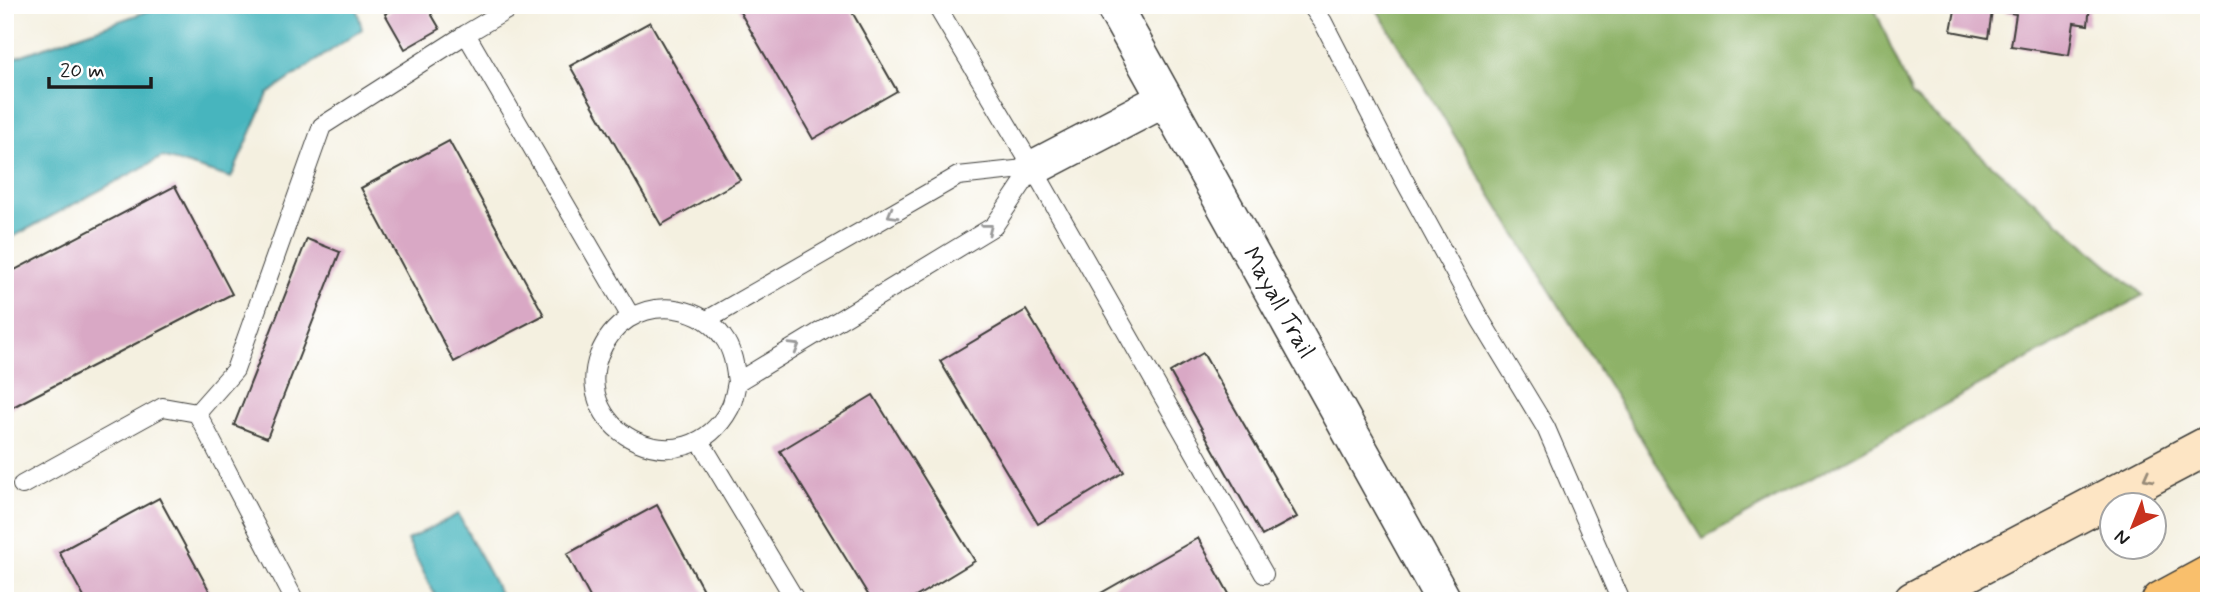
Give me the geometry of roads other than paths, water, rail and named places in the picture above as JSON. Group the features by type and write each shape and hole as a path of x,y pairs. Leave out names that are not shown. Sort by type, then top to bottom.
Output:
{"highway":[{"path":"2161,601 2209,575"}],"main road":[{"path":"1913,601 2209,445"}],"street":[{"name":"Mayall Trail","path":"1113,5 1444,601"},
{"path":"1034,168 1165,99"}],"lane":[{"path":"197,412 235,370 322,126 515,5"},
{"path":"936,5 1034,168 1264,574"},
{"path":"1311,5 1323,22 1403,178 1480,319 1546,428 1621,601"},
{"path":"466,34 631,317"},
{"path":"706,320 958,176 1034,168"},
{"path":"737,382 994,226 1034,168"},
{"path":"661,307 685,310 706,320 724,337 734,359 737,382 731,406 718,426 700,441 678,448 655,448 633,441 615,428 602,409 596,387 596,364 604,342 618,325 631,317 661,307"},
{"path":"22,485 163,407 197,412"},
{"path":"197,412 295,601"},
{"path":"700,441 796,601"}],"water":[{"path":"165,5 356,5 362,29 268,94 231,178 162,157 5,241 5,61"},
{"path":"458,514 504,601 438,601 407,540"}]}
